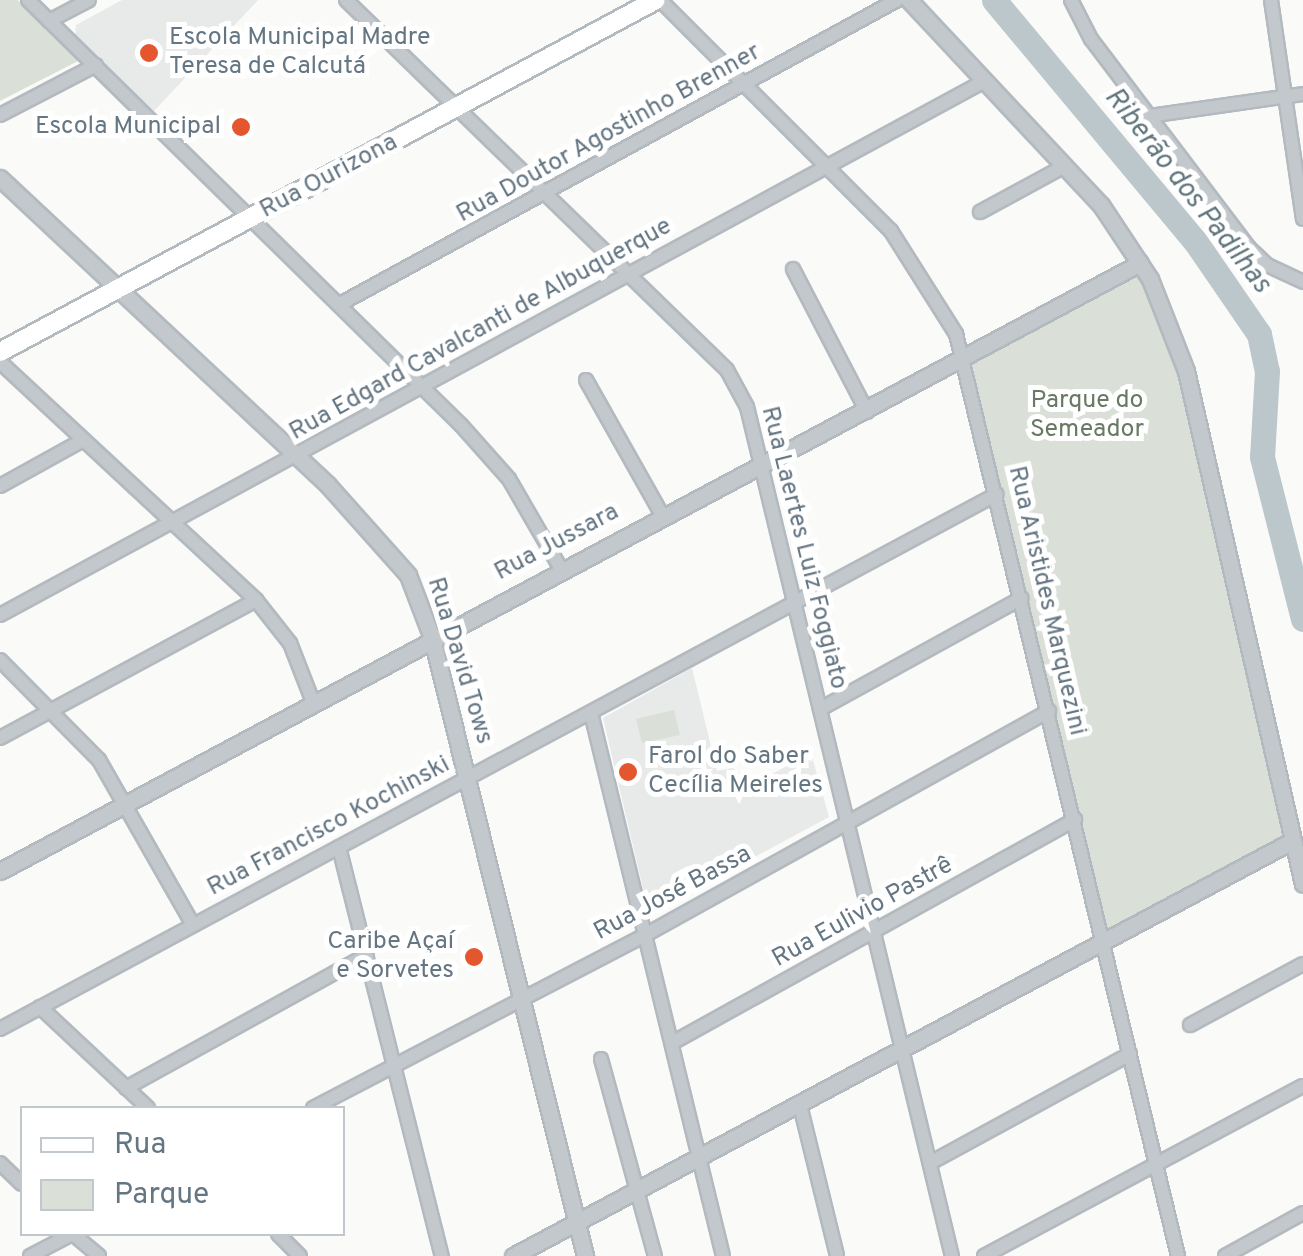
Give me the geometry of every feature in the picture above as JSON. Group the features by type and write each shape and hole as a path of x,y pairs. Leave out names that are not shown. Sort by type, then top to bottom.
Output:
{"main road":[{"name":"Rua Ourizona","path":"0,352 658,0"}],"street":[{"path":"28,0 422,386 509,479 561,569"},
{"path":"50,21 89,0"},
{"path":"350,4 370,0"},
{"name":"Rua Aristides Marquezini","path":"658,0 891,231 956,334 1178,1256"},
{"name":"Rua Doutor Agostinho Brenner","path":"340,304 546,196 897,0"},
{"path":"909,0 1061,168 1100,205 1140,262 1186,370 1290,842 1303,884"},
{"path":"1071,0 1091,39 1257,257 1303,282"},
{"path":"1272,0 1303,219"},
{"name":"Rua Laertes Luiz Foggiato","path":"350,4 727,370 747,408 952,1256"},
{"path":"0,115 96,66"},
{"name":"Rua Edgard Cavalcanti de Albuquerque","path":"0,615 983,82"},
{"path":"1149,116 1303,94"},
{"path":"980,212 1061,168"},
{"name":"Rua David Tows","path":"0,178 297,456 397,556 432,638 586,1256"},
{"name":"Rua Jussara","path":"0,871 662,515 866,412 1140,262"},
{"path":"793,269 866,412"},
{"path":"0,362 256,600 290,642 313,702"},
{"path":"586,380 662,515"},
{"path":"0,486 83,440"},
{"name":"Rua Francisco Kochinski","path":"0,1028 997,494"},
{"path":"820,709 1022,598"},
{"path":"0,738 256,600"},
{"path":"0,660 53,709 98,760 193,925"},
{"name":"Rua José Bassa","path":"317,1106 645,935 1049,712"},
{"path":"591,714 724,1256"},
{"name":"Rua Eulivio Pastrê","path":"672,1043 1074,820"},
{"path":"513,1256 640,1192 1290,842"},
{"path":"339,847 442,1256"},
{"path":"126,1088 367,956"},
{"path":"1190,1025 1303,964"},
{"path":"40,1007 146,1106"},
{"path":"930,1163 1130,1054"},
{"path":"601,1059 655,1256"},
{"path":"984,1256 1303,1086"},
{"path":"800,1105 837,1256"},
{"path":"0,1163 20,1182"},
{"path":"1226,1256 1303,1213"},
{"path":"30,1256 69,1236"},
{"path":"75,1236 99,1256"},
{"path":"280,1236 300,1256"}],"shaded area":[{"name":"Escola Municipal Madre Teresa de Calcutá","path":"122,0 258,0 154,111 75,38 76,25"},
{"path":"692,668 717,771 733,768 752,785 811,753 829,817 649,914 603,718"}],"green space":[{"path":"0,0 18,0 80,60 0,101"},
{"name":"Parque do Semeador","path":"1137,271 1183,385 1283,837 1106,930 970,361"},
{"path":"674,710 680,735 642,743 636,719"}],"waterway":[{"name":"Riberão dos Padilhas","path":"994,0 1195,241 1259,334 1267,371 1262,457 1303,619"}],"place":[{"name":"Escola Municipal Madre Teresa de Calcutá","path":"149,53"},
{"name":"Escola Municipal","path":"241,127"},
{"name":"Farol do Saber Cecília Meireles","path":"628,772"},
{"name":"Caribe Açaí e Sorvetes","path":"474,957"}]}
